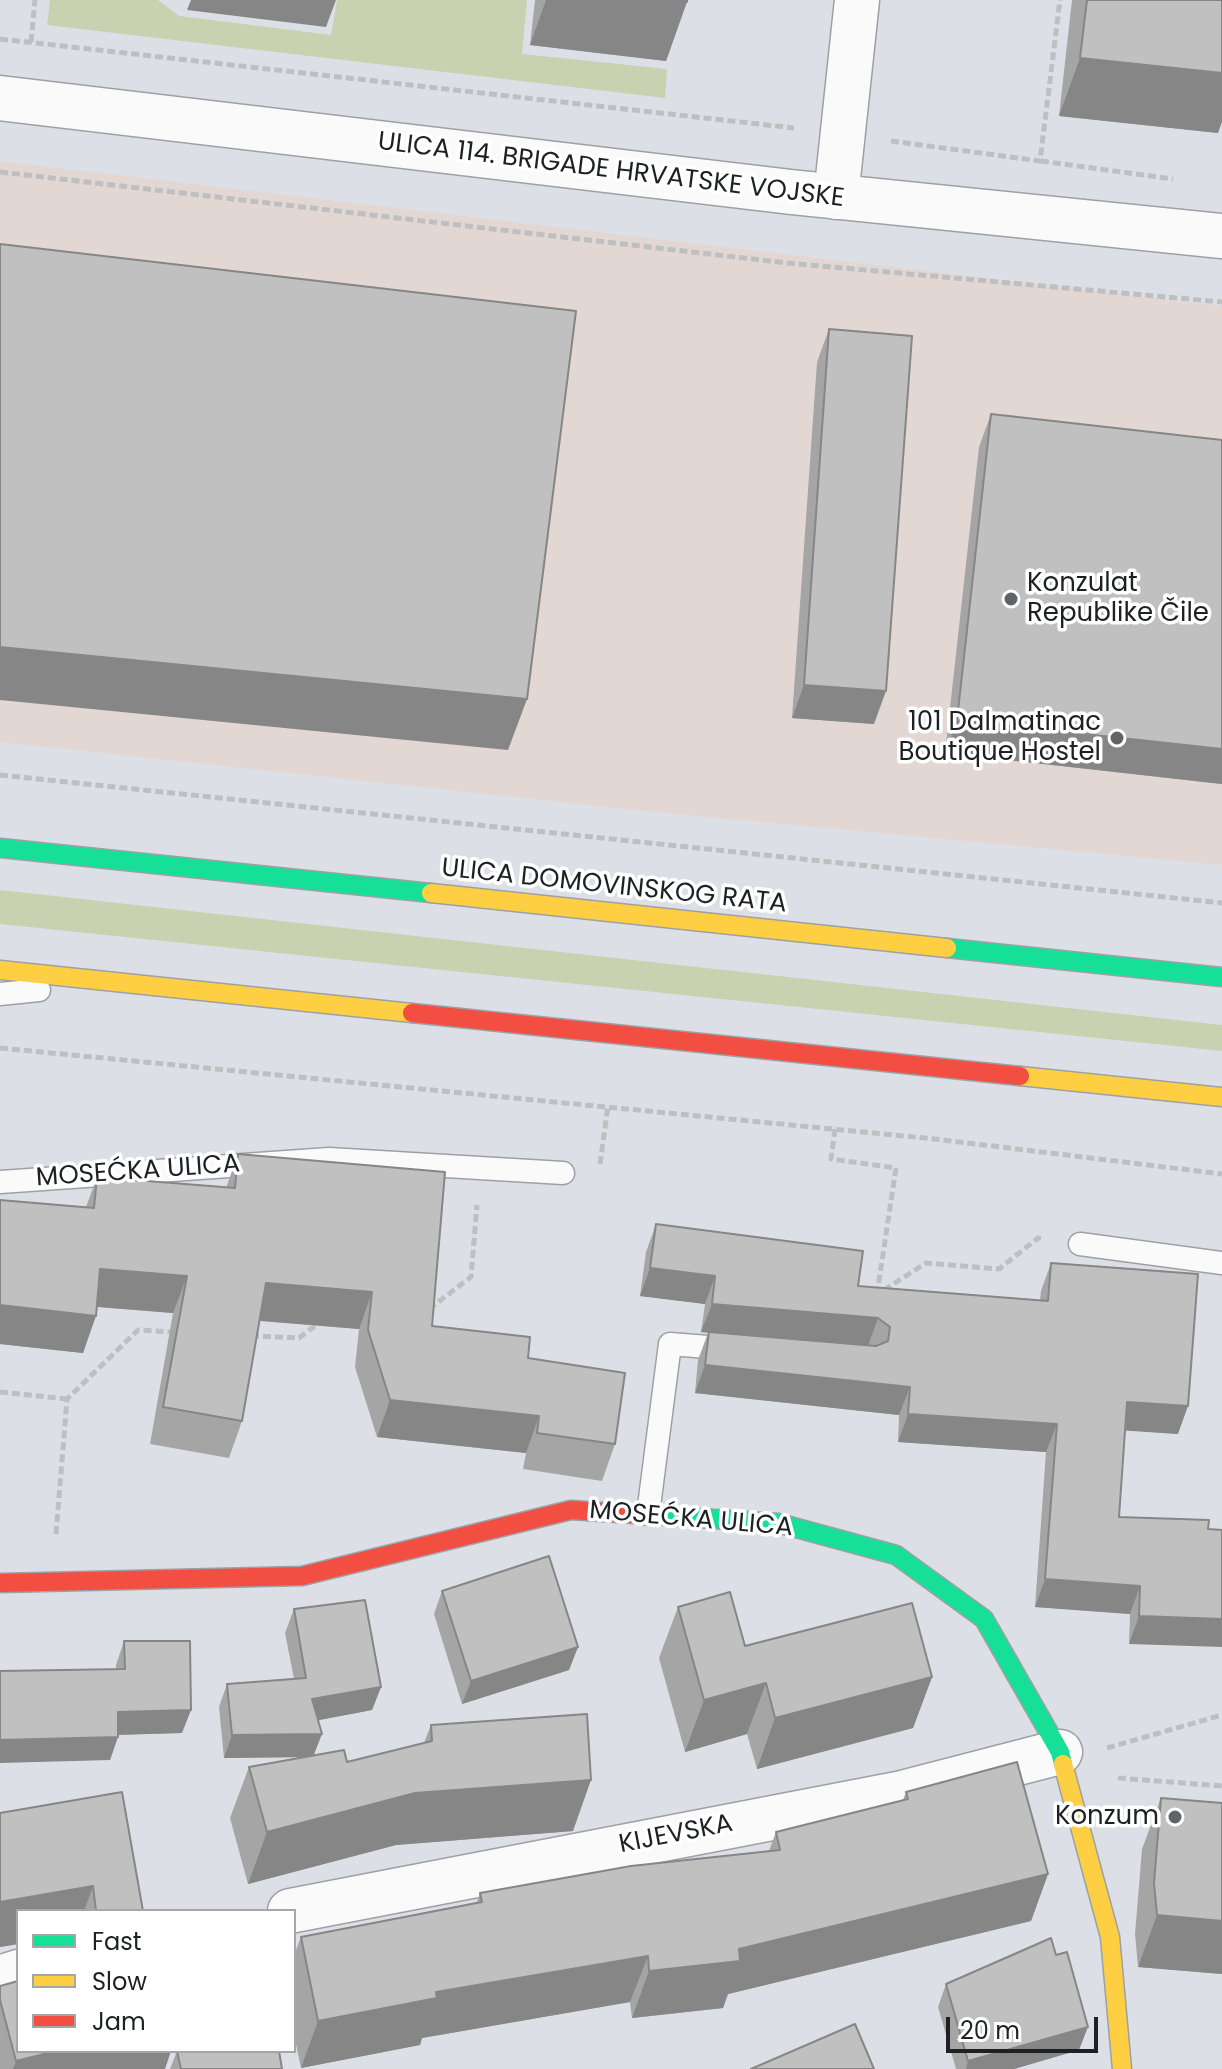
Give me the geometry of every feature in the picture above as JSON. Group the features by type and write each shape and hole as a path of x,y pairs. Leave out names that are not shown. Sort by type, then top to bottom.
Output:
{"main road":[{"name":"ULICA DOMOVINSKOG RATA","path":"0,848 1222,977"},
{"path":"0,970 1222,1097"},
{"name":"MOSEĆKA ULICA","path":"0,1583 302,1576 571,1510 778,1523 896,1555 984,1619 1064,1762 1110,1937 1122,2069"}],"street":[{"path":"836,197 857,0"},
{"name":"ULICA 114. BRIGADE HRVATSKE VOJSKE","path":"0,98 836,197 1222,236"},
{"name":"KIJEVSKA","path":"296,1910 1064,1762"}],"lane":[{"path":"0,994 112,982"},
{"name":"MOSEĆKA ULICA","path":"0,1182 329,1159 563,1173"},
{"path":"1080,1244 1222,1263"},
{"path":"648,1514 670,1344 761,1351"}],"path":[{"path":"31,42 35,0"},
{"path":"1040,161 1060,0"},
{"path":"0,39 845,134 1177,179"},
{"path":"0,172 787,263 1222,302"},
{"path":"0,775 1222,903"},
{"path":"0,1048 235,1068 835,1129 1222,1174"},
{"path":"835,1129 831,1159 896,1168 875,1308"},
{"path":"415,1309 429,1309 471,1277 480,1168"},
{"path":"877,1295 926,1263 999,1269 1038,1238 1080,1244"},
{"path":"240,1335 299,1338 331,1314"},
{"path":"52,1581 67,1399 138,1330 182,1332"},
{"path":"0,1392 67,1399"},
{"path":"1064,1762 1222,1715"},
{"path":"1064,1762 1222,1786"}],"shaded area":[{"path":"0,161 1222,306 1222,865 644,811 0,742"}],"green space":[{"path":"50,0 158,0 179,16 331,35 337,0 527,0 522,54 667,69 665,98 47,25"},
{"path":"0,890 1222,1025 1222,1051 0,924"}],"building":[{"path":"1087,0 1222,0 1222,73 1080,58"},
{"path":"0,244 576,311 527,699 0,647"},
{"path":"829,329 912,336 886,691 804,685"},
{"path":"991,414 1222,440 1222,749 957,720"},
{"path":"238,1154 445,1172 432,1326 530,1337 528,1358 625,1373 615,1444 537,1433 539,1416 390,1400 368,1330 372,1292 266,1283 242,1421 163,1407 187,1276 100,1269 96,1316 0,1305 0,1200 94,1208 97,1177 235,1188"},
{"path":"656,1224 863,1251 858,1286 1048,1301 1051,1263 1198,1274 1188,1406 1127,1402 1119,1517 1209,1520 1208,1529 1222,1530 1222,1619 1139,1616 1140,1586 1045,1579 1057,1424 908,1414 910,1387 705,1365 709,1332 876,1346 888,1341 890,1327 878,1318 712,1304 715,1276 650,1268"},
{"path":"549,1556 578,1647 471,1681 442,1591"},
{"path":"730,1592 745,1646 912,1603 932,1677 775,1718 766,1683 704,1700 678,1607"},
{"path":"365,1600 381,1687 312,1699 322,1734 232,1735 227,1684 306,1678 294,1609"},
{"path":"124,1641 190,1641 191,1710 118,1712 118,1737 0,1740 0,1671 125,1669"},
{"path":"587,1714 591,1780 415,1793 267,1832 249,1767 344,1750 347,1762 432,1741 431,1725"},
{"path":"1017,1762 1048,1874 739,1949 740,1961 649,1971 648,1956 436,1992 437,1998 318,2021 301,1937 482,1902 480,1893 631,1866 780,1850 776,1832 908,1799 906,1792"},
{"path":"122,1792 143,1909 96,1909 93,1886 0,1902 0,1813"},
{"path":"1161,1798 1222,1803 1222,1921 1157,1915 1154,1883"},
{"path":"1051,1938 1056,1955 1067,1952 1088,2027 968,2061 946,1984"},
{"path":"16,1982 16,2053 48,2053 16,2061 0,2000 0,1986"},
{"path":"855,2024 874,2069 751,2069"},
{"path":"177,2053 279,2053 282,2069 181,2069"}],"traffic: fast":[{"path":"0,848 431,893"},
{"path":"947,948 1222,977"},
{"path":"650,1515 778,1523 896,1555 984,1619 1060,1752 1063,1764"}],"traffic: slow":[{"path":"431,893 947,948"},
{"path":"0,970 412,1013"},
{"path":"1020,1076 1222,1097"},
{"path":"1063,1764 1110,1937 1122,2069"}],"traffic: jam":[{"path":"412,1013 1020,1076"},
{"path":"0,1583 302,1576 571,1510 650,1515"}],"place":[{"name":"Konzulat Republike Čile","path":"1011,599"},
{"name":"101 Dalmatinac Boutique Hostel","path":"1117,738"},
{"name":"Konzum","path":"1175,1817"}]}
